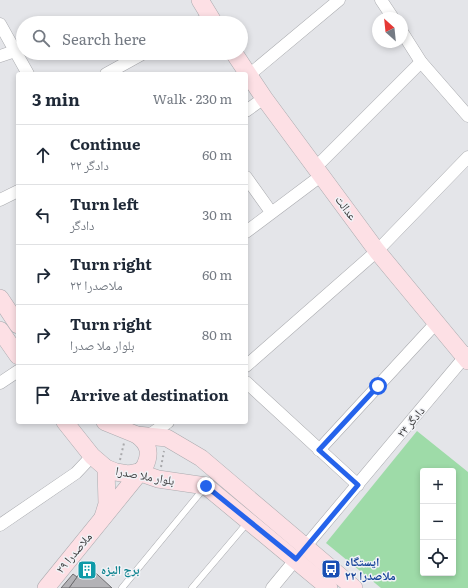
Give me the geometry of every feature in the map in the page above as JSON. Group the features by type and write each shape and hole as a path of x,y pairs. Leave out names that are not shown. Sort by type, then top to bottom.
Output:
{"main road":[{"path":"200,0 206,16"},
{"name":"عدالت","path":"239,60 247,72"},
{"name":"عدالت","path":"249,75 264,98 377,251 436,323 467,357"},
{"path":"0,298 16,322"},
{"path":"0,330 16,353"},
{"name":"بلوار ملا صدرا","path":"67,424 92,456 111,470 128,474 138,472 158,479 206,486"},
{"path":"110,424 137,434 167,438 201,458 301,553 329,588"},
{"name":"ملاصدرا ۲۹","path":"46,588 103,519 138,472 145,466 148,458 148,449 144,440 137,434"},
{"path":"103,519 107,504 111,470"},
{"path":"206,486 248,521 301,553 354,588"}],"street":[{"path":"249,75 339,0"},
{"path":"385,1 390,12"},
{"path":"0,24 15,51 0,56"},
{"path":"408,41 421,62 466,110"},
{"path":"20,60 27,72"},
{"path":"110,72 132,60"},
{"path":"248,230 319,171 369,114 421,62"},
{"path":"248,109 264,98"},
{"path":"248,364 377,251 468,157"},
{"path":"248,180 271,212"},
{"path":"0,200 16,192"},
{"path":"319,450 436,323"},
{"name":"دادگر ۲۴","path":"272,588 467,357"},
{"path":"0,383 16,372"},
{"path":"248,384 358,485"},
{"path":"137,434 163,424"},
{"path":"0,525 76,473 92,456"}],"lane":[{"path":"122,588 206,486"},
{"path":"192,588 248,521"}],"path":[{"path":"111,470 137,434"}],"green space":[{"path":"417,431 468,472 468,588 381,588 326,543"}],"building":[{"name":"برج الیزه","path":"86,564 112,588 69,588"},
{"path":"73,574 77,577 69,588 61,588"}],"place":[{"name":"ایستگاه ملاصدرا ۲۲","path":"331,569"},
{"name":"برج الیزه","path":"87,570"}],"route":[{"path":"206,486 296,559 358,485 319,450 378,386"}]}
